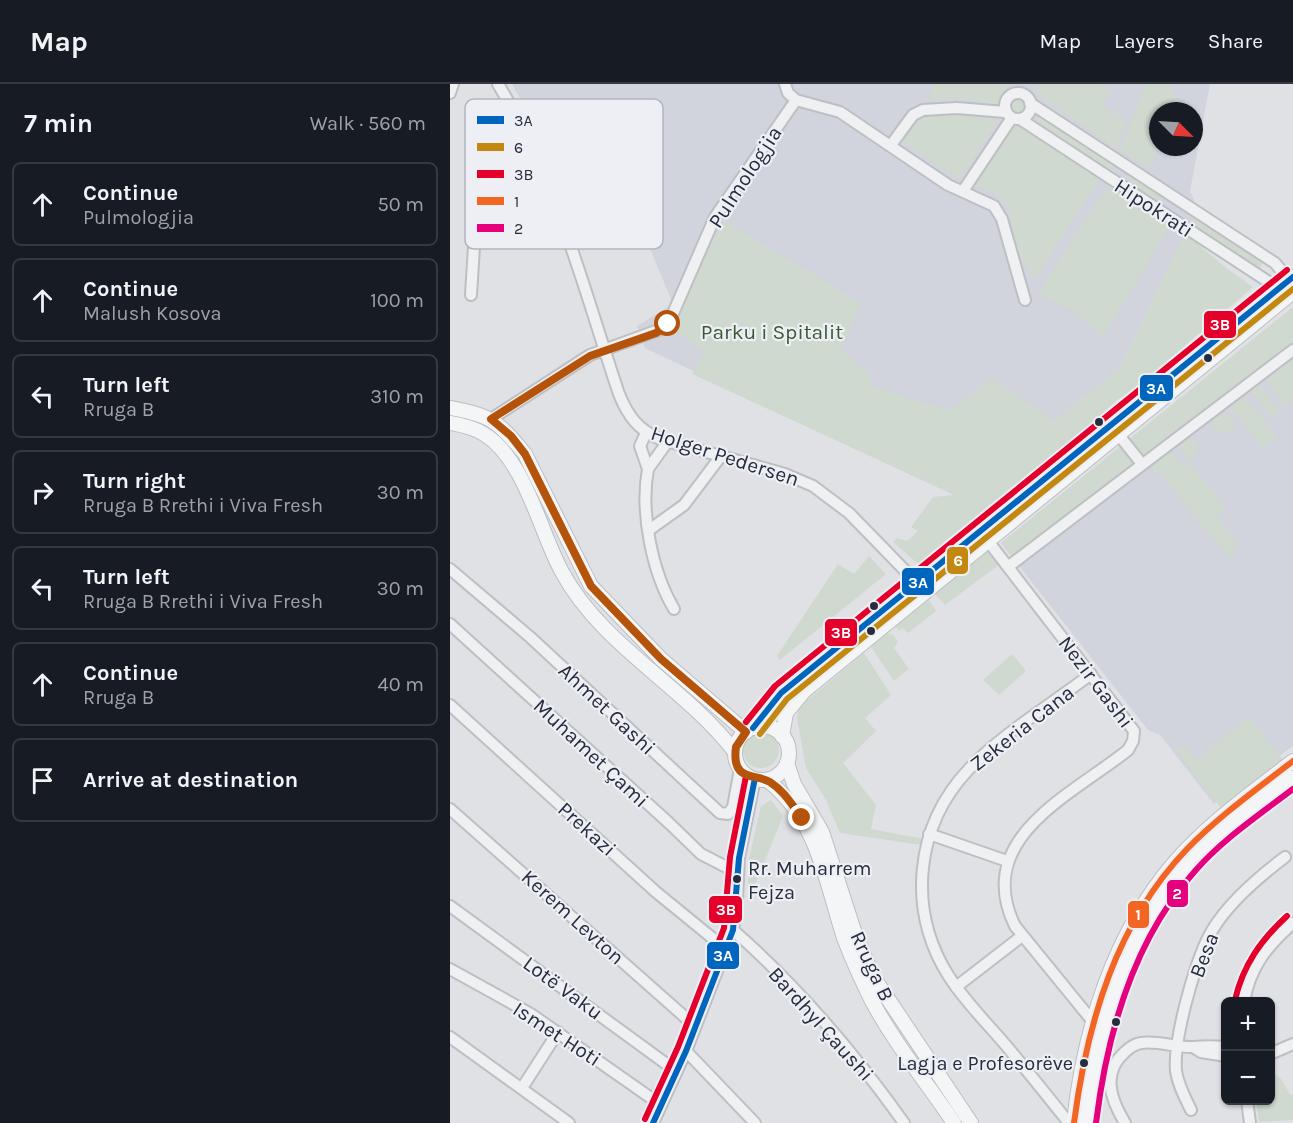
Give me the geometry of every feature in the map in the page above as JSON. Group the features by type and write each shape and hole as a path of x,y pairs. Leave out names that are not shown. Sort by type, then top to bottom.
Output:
{"main road":[{"path":"782,735 786,713 797,698 921,587 1152,389 1289,286"},
{"path":"735,752 739,739 750,730 781,693 921,587 988,541 1118,434 1289,286"},
{"path":"450,408 483,414 511,436 525,454 591,586 661,659 750,730 769,727 782,735 789,748 787,763 780,774 761,779 740,769 735,752 719,731 649,671 579,597 562,572 534,507 512,464 500,448 487,435 450,423"},
{"path":"1072,1123 1082,1065 1094,1023 1124,943 1162,878 1185,851 1214,824 1293,761"},
{"name":"Rruga B","path":"787,763 794,784 822,832 856,937 874,978 970,1123"},
{"path":"1087,1123 1091,1090 1111,1014 1126,968 1150,919 1173,883 1207,846 1293,778"},
{"name":"Rruga B","path":"761,779 782,791 802,818 813,840 845,939 873,1001 954,1123"}],"street":[{"path":"450,93 453,84"},
{"name":"Holger Pedersen","path":"498,84 506,99"},
{"path":"784,84 788,93 796,100 840,112 948,185 990,203 999,212 1025,300"},
{"path":"891,146 913,115 923,110 957,108 1012,117 1028,112 1029,94 1012,96 1012,117 963,191"},
{"name":"Hipokrati","path":"1029,94 1275,263 1289,286"},
{"name":"Pulmologjia","path":"491,419 590,356 656,333 668,324 715,217 796,100"},
{"name":"Hipokrati","path":"1012,117 1289,286"},
{"path":"471,295 474,249"},
{"name":"Holger Pedersen","path":"570,249 626,410 646,433 800,478 825,494 864,527 921,587"},
{"path":"1275,263 1293,266"},
{"path":"1009,566 1293,350"},
{"path":"646,433 640,446 648,469 646,492 650,543 661,583 674,609"},
{"path":"1118,434 1142,464"},
{"path":"648,469 668,441"},
{"path":"649,530 684,505 722,456"},
{"name":"Nezir Gashi","path":"988,541 1133,728 1133,741 1124,753 1026,829 1011,850 1007,861 1004,884 1007,907 1022,936 1094,1023"},
{"name":"Ahmet Gashi","path":"450,569 530,637 720,813 728,814 733,807 740,769"},
{"name":"Muhamet Çami","path":"450,624 669,823 686,843 701,854 738,873"},
{"name":"Zekeria Cana","path":"1072,1123 956,987 933,946 924,916 921,878 929,834 945,798 970,767 1091,674"},
{"name":"Prekazi","path":"450,705 656,892 727,950"},
{"path":"653,1123 686,1051 727,950 733,930 738,873 761,779"},
{"name":"Kerem Levton","path":"450,809 695,1026"},
{"path":"929,834 1007,861"},
{"name":"Besa","path":"1191,1110 1178,1079 1176,1045 1200,962 1213,929 1262,876 1286,857"},
{"name":"Lotë Vaku","path":"450,907 676,1071"},
{"path":"1245,997 1256,962 1293,923"},
{"name":"Bardhyl Çaushi","path":"733,930 797,992 885,1096 904,1123"},
{"path":"956,987 1022,936"},
{"name":"Ismet Hoti","path":"450,969 558,1032 661,1105"},
{"path":"522,1088 558,1032"},
{"path":"450,1037 569,1123"},
{"path":"1125,1123 1113,1104 1110,1089 1111,1073 1117,1060 1136,1044 1149,1042 1193,1047 1221,1047"},
{"path":"1275,1050 1293,1044"},
{"path":"1193,1047 1201,1052 1221,1055"},
{"path":"686,1051 755,1123"},
{"path":"1248,1105 1250,1123"}],"shaded area":[{"path":"512,84 1210,84 1203,121 1203,102 1149,102 1149,156 1197,156 1190,191 1202,218 1185,233 1119,369 956,496 645,348 637,326 673,304 650,249 663,249 663,99 520,99"},
{"path":"1293,307 1293,746 1214,804 1160,735 1148,730 1001,543"}],"green space":[{"path":"936,84 1010,84 997,105 956,98 930,101 927,98"},
{"path":"1040,84 1102,84 1112,90 1103,105 1127,121 1117,149 1038,95"},
{"path":"1145,84 1172,84 1170,87 1178,102 1149,102 1149,156 1155,156 1148,168 1120,150"},
{"path":"1018,97 1024,100 1027,106 1024,112 1018,115 1012,112 1009,106 1012,100"},
{"path":"1034,108 1119,165 1113,174 1027,119"},
{"path":"934,114 987,117 993,119 996,124 959,179 903,141 919,120"},
{"path":"1021,122 1101,177 1034,280 1018,252 1009,211 1004,201 971,183 1005,134"},
{"path":"1132,175 1166,195 1159,206 1127,183 1128,177"},
{"path":"1111,186 1171,224 1104,337 1067,307 1044,297 1039,292 1099,198"},
{"path":"1202,218 1264,261 1258,270 1192,226 1192,221"},
{"name":"Parku i Spitalit","path":"723,220 861,303 841,350 871,374 870,385 950,411 992,378 1055,421 1119,369 1185,233 1226,268 1253,287 1133,390 1117,400 1051,461 924,563 917,563 893,542 897,538 907,541 918,531 911,527 933,497 954,495 692,374 704,351 670,328"},
{"path":"1293,307 1293,348 1013,559 1001,543"},
{"path":"1293,359 1293,400 1285,407 1266,380"},
{"path":"1259,385 1280,411 1272,418 1251,391"},
{"path":"1244,396 1278,437 1263,449 1231,406"},
{"path":"1221,413 1229,415 1237,427 1225,433 1215,430 1211,421"},
{"path":"1189,438 1199,447 1190,463 1226,508 1217,516 1239,544 1229,559 1159,471 1154,474 1151,464 1170,450 1184,467 1189,463 1180,449 1181,443"},
{"path":"987,551 994,555 1000,564 945,605 935,594"},
{"path":"869,556 886,574 780,660 777,656 838,564 854,574"},
{"path":"929,600 936,611 908,633 903,628 899,631 895,626"},
{"path":"887,633 893,635 898,642 894,648 909,669 894,681 871,647"},
{"path":"864,653 891,695 865,718 876,731 843,763 876,805 871,829 924,839 922,845 840,833 826,800 806,768 797,718 799,707"},
{"path":"1012,654 1026,671 999,695 983,680"},
{"path":"1249,717 1283,760 1222,809 1174,749 1186,747 1196,760"},
{"path":"761,732 774,737 779,750 774,763 761,768 748,763 743,750 748,737"},
{"path":"771,800 783,816 754,887 748,887 749,859 761,806"},
{"path":"1275,1074 1282,1080 1290,1095 1293,1094 1293,1120 1259,1122 1257,1105 1275,1105"}],"transit line":[{"name":"3B","path":"746,722 775,686 1287,270"},
{"name":"3A","path":"753,728 781,693 1293,277"},
{"name":"6","path":"760,734 787,699 1293,289"},
{"name":"1","path":"1074,1123 1087,1048 1097,1012 1123,942 1141,909 1162,878 1199,837 1238,803 1293,761"},
{"name":"3B","path":"645,1119 678,1047 724,928 730,857 746,776"},
{"name":"3A","path":"653,1123 686,1051 733,930 739,858 755,778"},
{"name":"2","path":"1096,1123 1107,1055 1116,1022 1139,957 1155,927 1173,898 1206,859 1293,789"},
{"name":"3B","path":"1236,997 1243,975 1254,954 1287,916"}],"place":[{"name":"Rr. Muharrem Fejza","path":"737,879"},
{"name":"Lagja e Profesorëve","path":"1084,1063"}],"route":[{"path":"668,324 656,333 590,356 545,386 508,406 491,419 511,436 525,454 591,586 621,620 661,659 746,732 739,739 736,747 735,758 739,767 749,777 767,780 782,791 802,818"}]}
